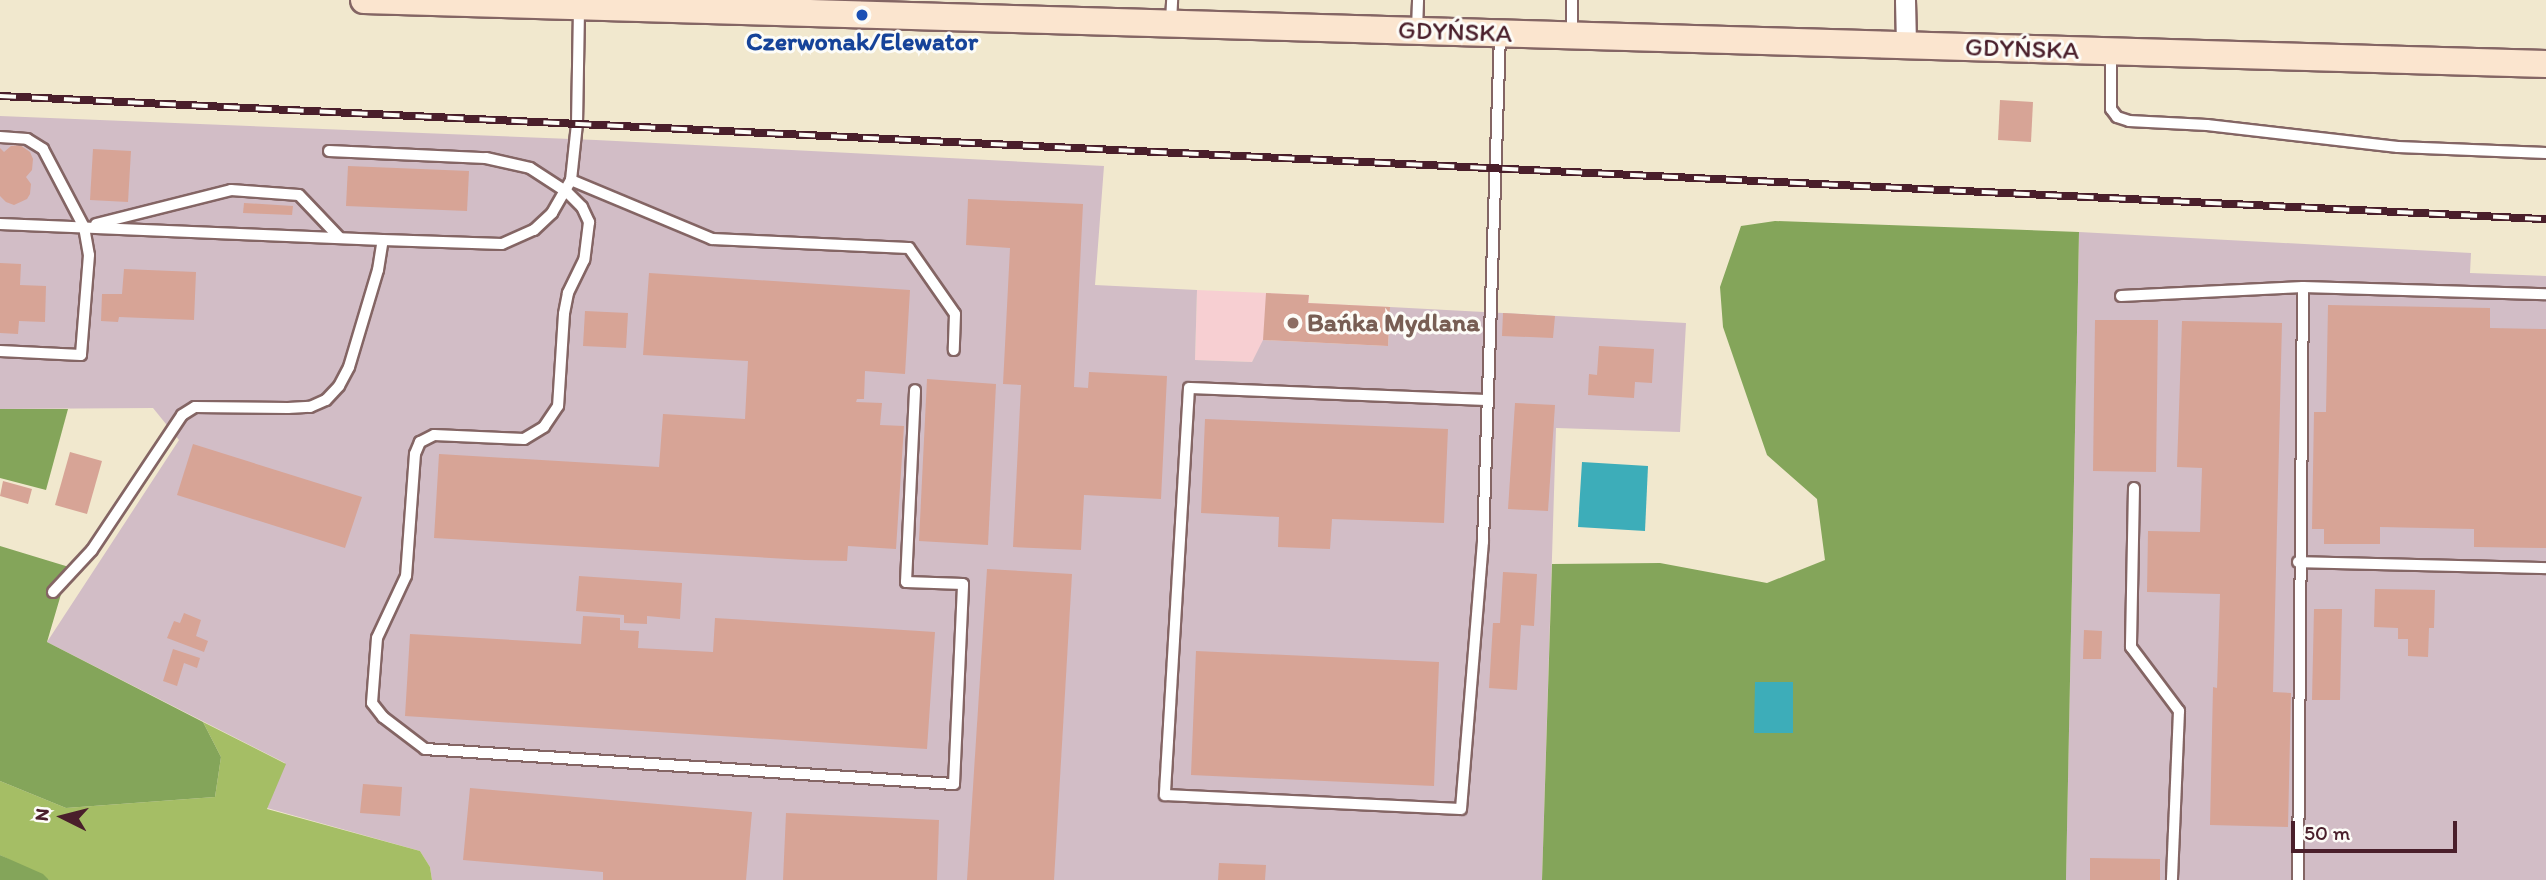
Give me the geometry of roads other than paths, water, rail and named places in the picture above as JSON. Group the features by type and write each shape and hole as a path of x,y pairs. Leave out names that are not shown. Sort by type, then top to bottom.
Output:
{"main road":[{"name":"GDYŃSKA","path":"364,0 1172,11 1500,34 2546,64"}],"street":[{"path":"1905,0 1906,44"}],"lane":[{"path":"1417,30 1418,0"},
{"path":"1572,0 1572,36"},
{"path":"0,224 502,244 534,230 567,192 572,180 577,124 579,3"},
{"path":"1487,400 1189,388 1165,795 1461,809 1482,542 1500,34"},
{"path":"2111,52 2111,109 2117,117 2129,121 2207,125 2398,147 2546,153"},
{"path":"0,138 27,139 43,149 84,227 89,255 81,355 0,351"},
{"path":"329,151 485,158 530,167 567,192 582,207 589,222 583,260 568,293 564,314 558,406 544,427 524,439 434,435 420,442 415,454 406,576 377,638 372,703 383,717 425,749 954,784 964,584 906,582 915,390"},
{"path":"572,180 712,239 909,248 955,314 954,350"},
{"path":"84,227 231,190 299,195 339,237"},
{"path":"53,592 92,550 182,415 195,407 310,407 326,400 339,386 349,367 378,270 383,240"},
{"path":"2121,296 2303,287 2546,295"},
{"path":"2298,880 2298,562 2303,287"},
{"path":"2134,488 2131,647 2179,711 2172,880"},
{"path":"2298,562 2546,568"}],"water":[{"path":"1582,462 1648,466 1645,531 1578,527"},
{"path":"1755,682 1793,682 1793,733 1754,733"}],"railway":[{"path":"0,96 2546,219"}],"place":[{"name":"Czerwonak/Elewator","path":"862,15"},
{"name":"Bańka Mydlana","path":"1293,323"}]}
